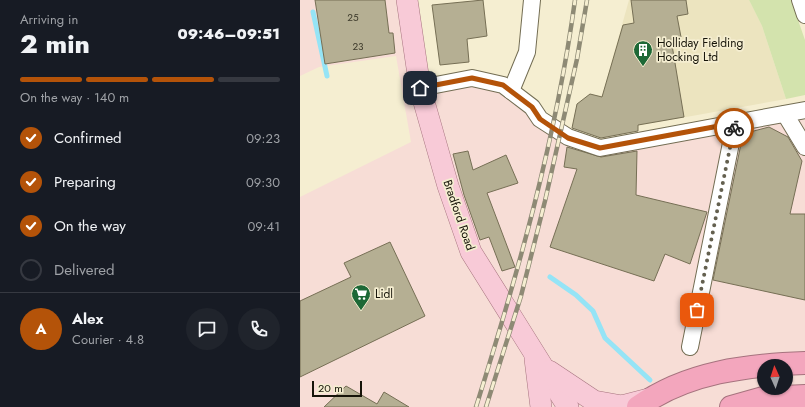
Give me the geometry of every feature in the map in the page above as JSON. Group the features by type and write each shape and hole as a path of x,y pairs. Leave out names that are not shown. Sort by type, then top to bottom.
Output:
{"highway":[{"path":"643,403 674,387 716,372 762,364 805,363"},
{"path":"731,407 763,398 805,396"}],"main road":[{"name":"Bradford Road","path":"407,0 420,88 448,186 471,252 533,349 542,375 568,407"},
{"path":"542,375 594,401 622,406 643,403"},
{"path":"541,407 542,375"},
{"path":"542,375 550,407"}],"street":[{"path":"511,91 527,52 532,0"},
{"path":"800,0 805,15"},
{"path":"420,88 472,78 503,85 532,107 540,119 568,138 600,148 805,110"},
{"path":"785,114 805,147"},
{"path":"690,347 735,123"}],"shaded area":[{"path":"300,0 407,0 420,88 472,78 532,107 600,148 805,110 805,407 300,407 300,197 411,142 396,56 319,67 300,76"},
{"path":"629,0 749,0 762,26 786,99 603,132 572,126 577,104 590,94 602,96"}],"green space":[{"path":"749,0 791,0 805,40 805,95 786,99 762,26"}],"building":[{"path":"315,0 385,0 389,33 393,33 395,53 325,64"},
{"path":"483,0 487,36 467,39 469,62 440,65 432,5"},
{"name":"Holliday Fielding Hocking Ltd","path":"631,0 686,0 688,14 677,16 681,37 671,39 684,117 638,125 638,131 601,138 572,128 577,104 590,94 602,97 623,25 634,23"},
{"path":"769,127 788,137 802,161 790,214 805,214 805,300 713,280 742,139 750,132"},
{"path":"567,147 601,157 637,151 636,195 707,212 690,264 665,254 654,281 550,247 577,169 564,167"},
{"path":"468,151 473,170 506,155 518,183 487,193 515,267 502,271 489,237 480,240 464,195 453,154"},
{"name":"Lidl","path":"390,242 425,316 300,377 300,301 351,277 344,263"},
{"path":"346,386 377,404 384,392 409,407 324,407"}],"waterway":[{"path":"313,12 327,76"},
{"path":"550,277 576,295 593,311 605,338 650,380"}],"railway":[{"path":"476,407 507,306 534,205 557,103 575,0"},
{"path":"486,407 521,296 545,201 577,59 587,0"}],"way so far":[{"path":"697,310 734,128"}],"place":[{"name":"Holliday Fielding Hocking Ltd","path":"643,67"},
{"name":"Lidl","path":"361,311"}],"route":[{"path":"420,88 472,78 503,85 532,107 540,119 568,138 600,148 735,123 734,128"}]}
